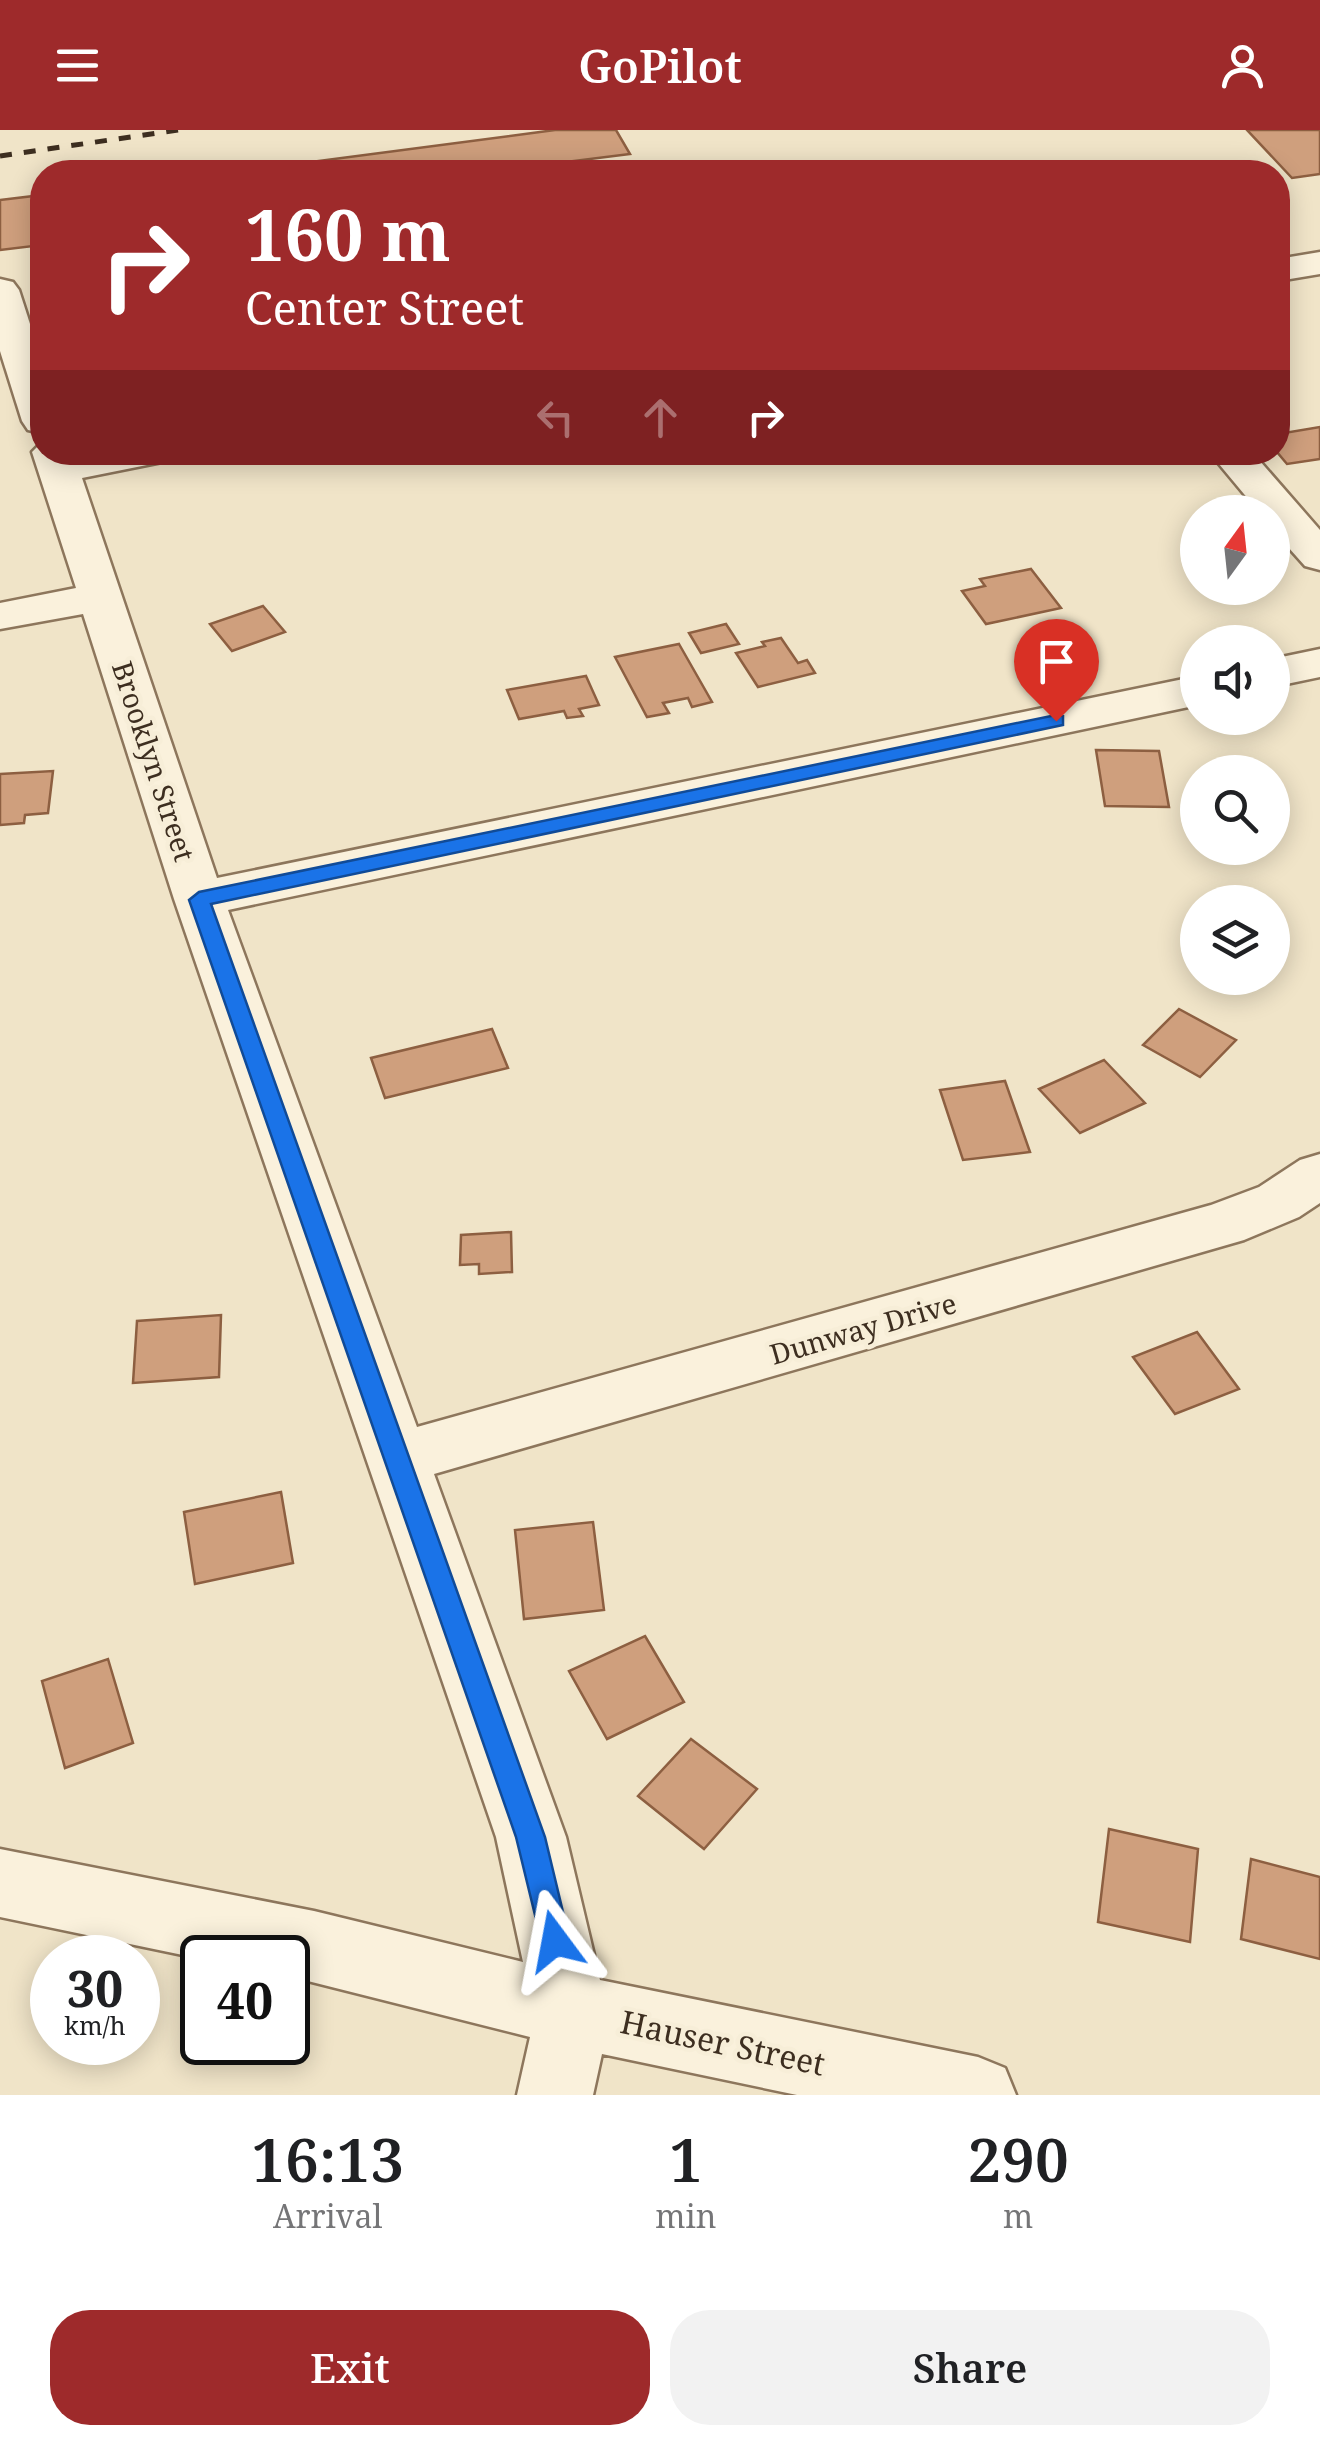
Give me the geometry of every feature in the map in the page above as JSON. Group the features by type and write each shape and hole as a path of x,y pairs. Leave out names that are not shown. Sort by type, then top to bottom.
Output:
{"street":[{"path":"1290,268 1320,263"},
{"name":"Brooklyn Street","path":"0,290 30,383"},
{"name":"Brooklyn Street","path":"57,465 199,900 531,1837 571,2011 555,2095"},
{"path":"1240,465 1320,557"},
{"path":"0,616 101,597"},
{"path":"1290,670 1320,663"},
{"path":"199,900 1180,694"},
{"name":"Dunway Drive","path":"398,1459 1208,1230 1279,1202 1320,1175"},
{"name":"Hauser Street","path":"0,1883 314,1946 571,2011 978,2095"}],"building":[{"path":"555,130 616,130 630,154 582,160 326,160"},
{"path":"1247,130 1320,130 1320,174 1292,178 1290,160 1275,160"},
{"path":"30,196 30,246 0,250 0,200"},
{"path":"1320,427 1320,459 1290,464 1290,432"},
{"path":"1031,569 1061,608 986,624 962,591 985,586 980,579"},
{"path":"263,606 285,632 232,651 210,624"},
{"path":"726,624 739,644 701,653 689,633"},
{"path":"781,638 798,663 807,660 815,673 758,687 736,653"},
{"path":"679,644 712,702 692,707 688,698 663,703 669,713 647,717 615,657"},
{"path":"586,676 599,705 579,709 583,716 567,718 564,711 519,719 507,690"},
{"path":"1096,750 1159,751 1169,807 1105,806"},
{"path":"53,771 48,813 25,815 24,823 0,825 0,774"},
{"path":"1179,1009 1236,1040 1200,1077 1143,1045"},
{"path":"492,1029 508,1068 385,1098 371,1058"},
{"path":"1104,1060 1145,1103 1080,1133 1039,1089"},
{"path":"1005,1081 1030,1152 963,1160 940,1090"},
{"path":"511,1232 512,1272 479,1274 479,1264 460,1265 461,1235"},
{"path":"221,1315 219,1377 133,1383 137,1321"},
{"path":"1197,1332 1239,1389 1175,1414 1133,1357"},
{"path":"281,1492 293,1563 195,1584 184,1512"},
{"path":"593,1522 604,1610 524,1619 515,1530"},
{"path":"645,1636 684,1702 607,1739 569,1671"},
{"path":"108,1659 133,1743 65,1768 42,1681"},
{"path":"691,1739 757,1789 704,1849 638,1796"},
{"path":"1109,1829 1198,1849 1190,1942 1098,1922"},
{"path":"1251,1859 1320,1877 1320,1959 1241,1939"}],"railway":[{"path":"0,156 178,130"}],"route":[{"path":"555,1941 531,1837 199,900 1056,721"}]}
